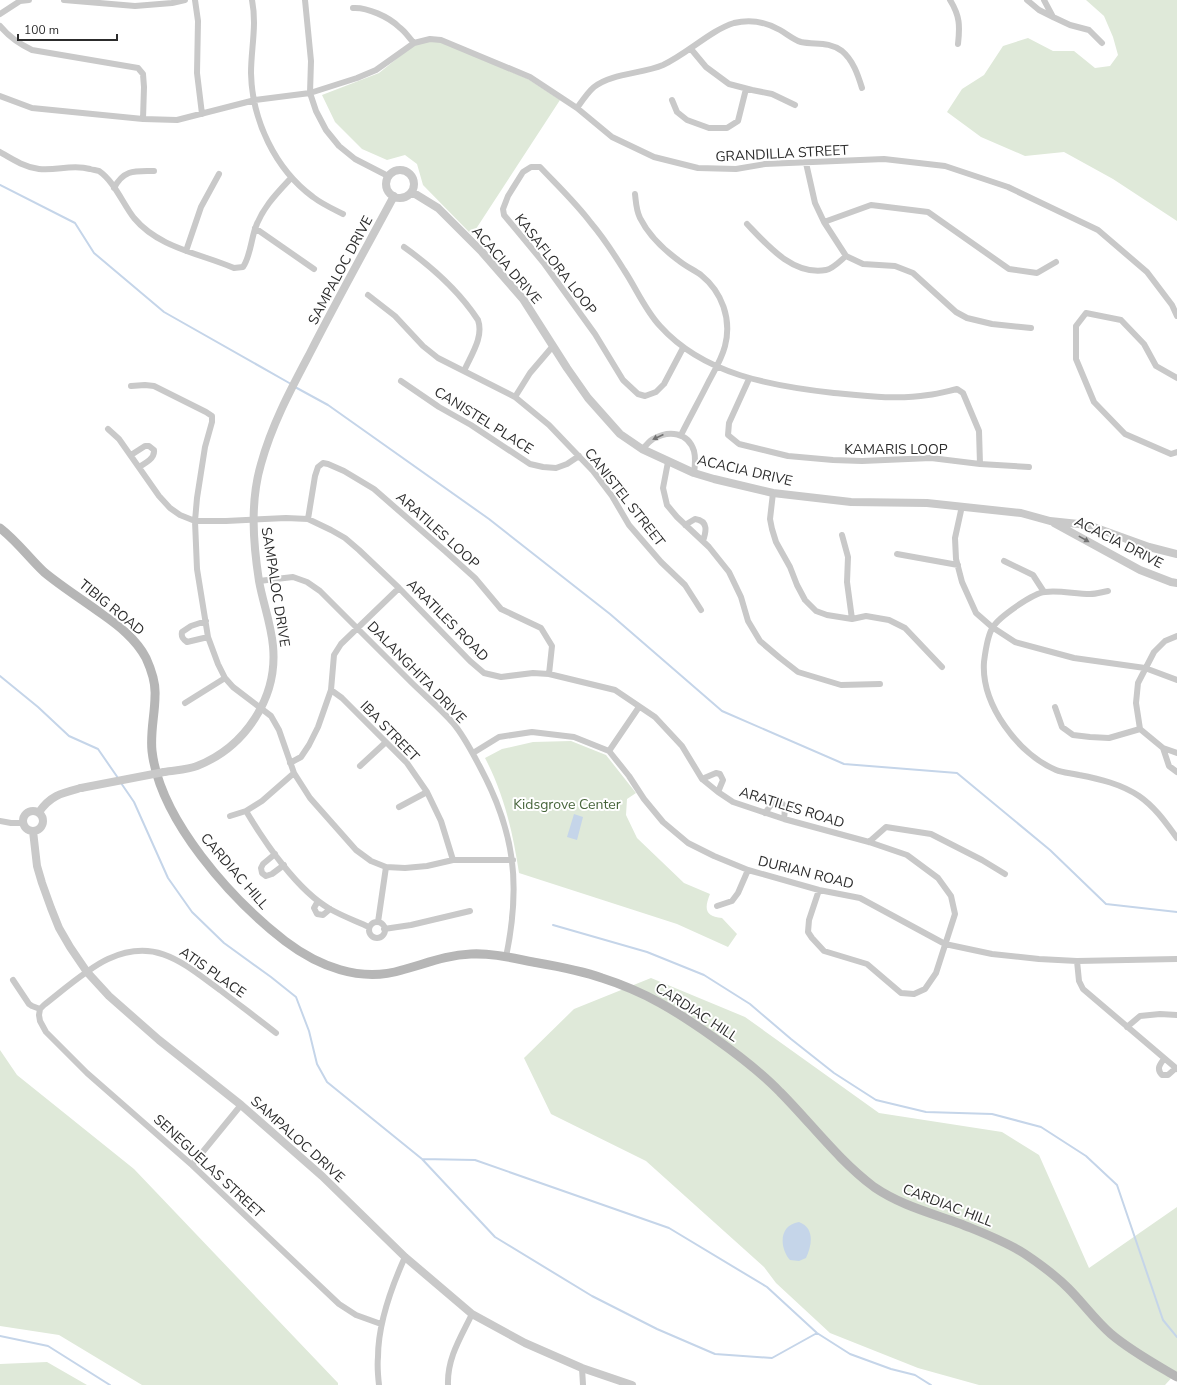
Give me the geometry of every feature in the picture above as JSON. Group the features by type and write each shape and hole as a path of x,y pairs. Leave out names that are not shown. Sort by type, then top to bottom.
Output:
{"main road":[{"name":"TIBIG ROAD","path":"0,528 45,572 117,625 140,647 151,669 156,695 151,742 153,759 160,784 169,804"},
{"name":"CARDIAC HILL","path":"169,804 191,842 235,896 260,921 287,942 305,955 325,965 343,971 363,974 381,974 400,971 442,958 465,954 487,954 559,967 599,977 638,991 655,999 676,1011 752,1065 777,1088 839,1156 873,1186 894,1199 997,1239 1040,1263 1067,1286 1109,1332 1134,1350 1177,1377"}],"street":[{"path":"0,14 20,1 29,0"},
{"path":"64,0 135,6 185,0"},
{"path":"196,0 198,21 197,73 202,114"},
{"path":"252,0 255,24 251,73 255,100 263,130 276,157 291,178 314,198 342,214"},
{"path":"305,0 311,61 310,93 316,111 326,130 339,146 355,159 388,176"},
{"path":"950,0 958,15 960,27 958,44"},
{"path":"1027,0 1039,10 1053,17 1070,25 1089,30 1102,43"},
{"path":"1044,0 1053,17"},
{"path":"353,8 365,9 391,20 400,27 414,43"},
{"path":"577,108 594,87 612,78 663,65 691,49 715,32 742,21 756,21 770,24 800,42 822,43 843,52 858,73 862,88"},
{"path":"0,26 18,43 32,50 138,68 143,74 143,119"},
{"name":"GRANDILLA STREET","path":"0,96 32,108 143,119 176,120 255,100 310,93 357,78 376,70 414,43 430,39 441,40 530,77 577,108 612,137 654,157 698,168 736,170 765,164 884,159 946,166 1008,187 1098,230 1147,272 1172,305 1177,316"},
{"path":"691,49 706,67 730,84 772,94 795,105"},
{"path":"672,100 677,112 687,120 709,128 727,128 738,121 746,89"},
{"path":"0,152 21,164 38,169 80,166 99,171 114,188 134,218 144,228 168,244 234,268 242,267 246,262 255,228 263,210 291,178"},
{"path":"806,162 815,203 824,222 846,256 863,264 895,266 913,273 956,312 967,318 992,324 1031,328"},
{"name":"KASAFLORA LOOP","path":"683,348 664,384 656,392 645,396 638,394 623,380 595,334 543,262 504,215 503,209 508,196 523,172 531,166 540,167 570,198 591,223 625,271 659,326 688,352 717,366"},
{"path":"397,170 410,173 413,177 414,184 412,192 405,197 399,198 394,196 387,188 388,176 397,170"},
{"path":"114,188 118,180 124,174 135,171 154,171"},
{"path":"186,251 201,207 219,174"},
{"name":"ACACIA DRIVE","path":"412,192 438,208 482,252 523,299 588,398 620,434 642,450 694,473 714,480 773,493 851,502 927,503 1021,513 1050,521 1088,525 1150,547 1177,554"},
{"path":"635,194 637,210 640,218 652,235 672,255 709,283 717,293 724,306 727,319 728,334 725,347 717,366 681,435"},
{"name":"SAMPALOC DRIVE","path":"39,812 52,798 67,791 196,766 216,756 236,741 262,708 271,682 274,663 273,646 259,581 253,519 256,484 260,466 268,438 282,407 329,315 394,196"},
{"path":"824,222 872,205 928,212 1009,269 1037,273 1056,262"},
{"path":"747,224 786,261 807,270 828,270 846,256"},
{"path":"255,228 314,269"},
{"path":"404,247 423,260 448,284 478,320 480,334 464,371"},
{"name":"CANISTEL STREET","path":"368,295 394,316 438,358 515,397 549,425 594,472 612,496 638,538 685,585 701,610"},
{"path":"1177,378 1156,366 1144,344 1121,320 1100,315 1086,314 1076,326 1076,359 1094,402 1125,434 1171,454 1177,452"},
{"path":"515,397 530,373 553,346"},
{"path":"717,366 749,379 803,389 867,396 896,397 927,395 957,389 963,393 979,431 980,464 1029,467"},
{"name":"KAMARIS LOOP","path":"749,379 729,423 728,435 739,444 788,456 833,460 862,461 931,458 980,464"},
{"name":"CANISTEL PLACE","path":"401,381 439,407 478,430 530,464 556,468 567,464 580,456"},
{"path":"130,386 154,386 212,416 200,475 195,521 197,569 208,637 225,678 234,687 271,716 279,730 294,773 310,798 356,850 371,861 386,867 405,868 427,866 453,860 513,860"},
{"name":"ARATILES ROAD","path":"108,429 119,438 159,496 170,508 180,515 195,521 286,518 308,519 331,530 359,550 399,588 470,661 484,673 501,678 533,673 549,674 615,690 655,717 682,746 702,779 733,802 784,819 868,842 907,855 938,878 951,896 955,914 936,973 925,989 914,994 901,993 867,964 824,951 808,932 809,920 819,890"},
{"path":"642,450 652,439 663,434 672,433 681,435 694,450 694,473"},
{"path":"131,455 145,446 149,446 154,450 152,457 139,467"},
{"path":"668,462 663,488 667,506 709,547 729,572 741,597 748,621 760,641 798,672 841,685 880,684"},
{"name":"ARATILES LOOP","path":"308,519 315,476 318,467 323,463 328,464 356,477 374,489 445,551 474,578 501,609 541,628 552,646 549,674"},
{"path":"773,493 770,519 772,530 776,542 790,567 805,600 816,611 827,615 852,619 866,616 889,620 905,628 942,666"},
{"path":"962,506 955,538 956,559 962,582 976,613 992,628 1015,642 1074,658 1145,668 1177,680"},
{"path":"685,525 696,519 702,521 706,527 703,541"},
{"name":"ACACIA DRIVE","path":"1050,521 1140,570 1170,582 1177,583"},
{"path":"842,535 848,557 847,582 852,619"},
{"path":"897,554 958,565"},
{"path":"1004,561 1033,575 1044,592"},
{"name":"DALANGHITA DRIVE","path":"259,581 293,577 307,582 320,591 453,724 473,753 498,804 513,860 514,886 506,957"},
{"path":"290,764 301,757 318,727 331,690 334,655 341,644 399,588"},
{"path":"1108,591 1091,594 1044,592 1030,598 1008,613 992,628 985,653 984,667 988,693 998,716 1015,739 1038,760 1057,770 1110,782 1138,796 1158,812 1177,838"},
{"path":"206,621 184,630 181,635 187,642 208,637"},
{"path":"1177,636 1165,641 1154,652 1138,683 1136,703 1140,729 1164,748 1177,753"},
{"path":"185,703 225,678"},
{"name":"IBA STREET","path":"331,690 342,698 407,763 427,792 441,821 453,860"},
{"path":"609,752 639,707"},
{"path":"1055,707 1062,727 1073,735 1109,738 1140,729"},
{"name":"DURIAN ROAD","path":"473,753 499,737 532,732 574,737 609,752 663,822 688,842 714,856 748,870 819,890 860,898 945,944 992,954 1039,959 1077,961 1177,959"},
{"path":"360,766 386,742"},
{"path":"1164,748 1169,766 1177,772"},
{"path":"230,816 246,812 262,801 294,773"},
{"path":"702,779 716,773 720,774 723,780 718,792"},
{"path":"399,807 427,792"},
{"path":"765,813 774,801 779,800 784,804 784,819"},
{"path":"29,811 39,812 43,818 43,824 39,829 33,831 26,829 23,823 24,816 29,811"},
{"path":"246,812 275,854 318,901 330,909 369,927"},
{"path":"0,821 23,823"},
{"path":"868,842 886,827 931,834 982,860 1005,874"},
{"name":"SAMPALOC DRIVE","path":"33,831 37,866 51,908 70,947 87,972 108,996 132,1018 241,1105 322,1176 405,1257 472,1314 525,1343 582,1368 632,1385"},
{"path":"275,854 263,864 261,868 262,873 266,876 272,874 284,865"},
{"path":"378,922 386,867"},
{"path":"717,906 732,901 738,893 748,870"},
{"path":"318,901 314,908 317,914 324,915 330,909"},
{"path":"384,929 411,925 470,912"},
{"path":"369,927 378,922"},
{"path":"369,927 369,933 376,938 379,938 383,934 384,929 382,924 378,922"},
{"name":"ATIS PLACE","path":"40,1009 87,972 106,960 123,953 139,951 163,954 174,958 194,970 276,1032"},
{"path":"1077,961 1079,981 1083,989 1176,1069 1168,1075 1162,1075 1160,1073 1159,1067 1164,1059"},
{"path":"13,980 29,1004 40,1009"},
{"name":"SENEGUELAS STREET","path":"40,1009 40,1021 46,1032 87,1073 192,1165 339,1304 356,1315 381,1324"},
{"path":"1127,1027 1140,1016 1160,1014 1177,1015"},
{"path":"192,1165 241,1105"},
{"path":"379,1385 378,1356 381,1324 395,1280 405,1257"},
{"path":"448,1385 449,1368 453,1354 472,1314"},
{"path":"582,1368 583,1385"}],"green space":[{"path":"1086,0 1177,0 1177,221 1113,179 1064,152 1025,156 981,137 947,112 962,89 984,75 1003,46 1028,38 1053,51 1074,51 1095,68 1110,66 1118,55 1113,37 1104,16"},
{"path":"431,41 441,42 528,79 560,100 472,235 423,185 417,164 405,155 387,160 362,149 335,122 322,95 379,73 415,44"},
{"name":"Kidsgrove Center","path":"571,741 606,755 636,793 627,799 626,815 637,838 684,883 710,894 707,904 707,911 712,916 722,918 737,934 728,947 677,924 519,873 514,843 503,800 485,758 502,749 533,742"},
{"path":"651,978 745,1017 879,1113 1002,1132 1039,1155 1089,1268 1177,1207 1177,1372 1165,1385 979,1385 918,1368 830,1333 776,1283 764,1267 646,1161 551,1114 524,1058 574,1009"},
{"path":"0,1050 17,1075 134,1169 338,1383 338,1385 142,1385 59,1335 0,1326"},
{"path":"47,1362 87,1385 0,1385 0,1364"}],"water":[{"path":"574,814 583,817 577,840 567,837"},
{"path":"799,1222 808,1228 811,1237 810,1248 806,1258 799,1261 790,1260 784,1249 784,1232 792,1224"}],"waterway":[{"path":"0,185 75,223 94,253 164,312 291,384"},
{"path":"295,387 328,405 489,519 610,614 722,711 844,764 957,773 1050,850 1106,904 1177,912"},
{"path":"0,676 38,707 69,736 98,749 118,778"},
{"path":"121,783 134,802 168,878 192,912 224,943 296,997 309,1031 317,1064 327,1082 422,1159 495,1237 592,1296 657,1329 715,1354 772,1358 817,1333"},
{"path":"553,925 647,952 704,975 750,1004 834,1073 876,1100 926,1112 992,1114 1041,1127 1086,1156 1117,1185 1163,1320 1177,1337"},
{"path":"422,1159 475,1160 669,1228 767,1287 817,1333 850,1354 891,1369 915,1375 931,1385"},
{"path":"0,1336 48,1346 110,1385"}]}
